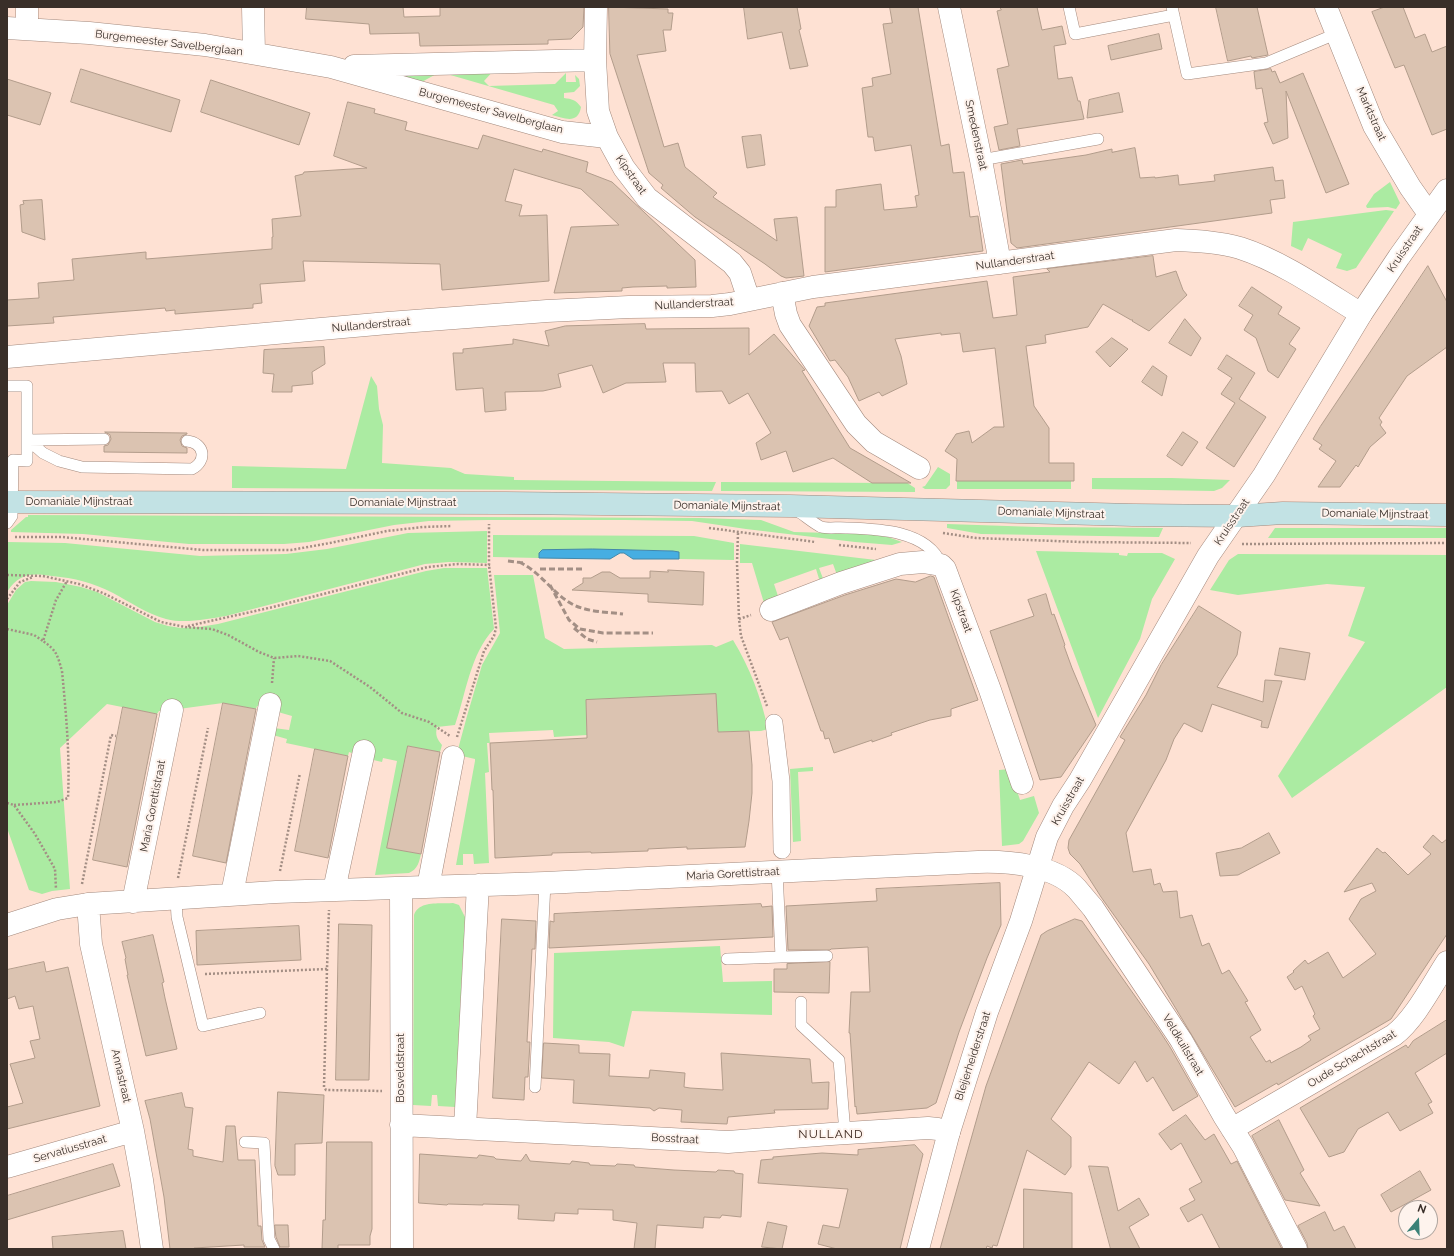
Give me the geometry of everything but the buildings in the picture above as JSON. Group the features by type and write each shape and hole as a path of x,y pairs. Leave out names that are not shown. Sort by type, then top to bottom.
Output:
{"main road":[{"name":"Domaniale Mijnstraat","path":"10,502 506,503 790,506 1133,515 1237,516 1283,513 1447,515"}],"street":[{"path":"17,29 27,7"},
{"path":"253,7 254,54"},
{"name":"Kipstraat","path":"596,7 595,60 598,111 606,137 624,168 647,198 732,264 740,273 749,300"},
{"name":"Smedenstraat","path":"949,7 981,160 1000,263"},
{"name":"Marktstraat","path":"1326,7 1338,33 1374,126 1410,187 1428,214"},
{"name":"Burgemeester Savelberglaan","path":"17,29 205,45 331,67 562,132 606,137"},
{"name":"Burgemeester Savelberglaan","path":"331,67 595,60"},
{"name":"Kruisstraat","path":"1038,867 1047,837 1208,556 1218,544 1264,475 1361,314 1428,214 1447,190"},
{"name":"Nullanderstraat","path":"7,357 388,323 539,312 629,307 712,306 813,287 1176,240 1211,242 1239,248 1272,262 1323,290 1361,314"},
{"path":"782,293 786,314 790,325 856,424 874,442 919,468"},
{"path":"771,610 841,583 900,564 923,562 941,565"},
{"name":"Kipstraat","path":"941,565 945,569 988,682 1022,783"},
{"path":"232,894 270,704"},
{"name":"Maria Gorettistraat","path":"133,902 172,710"},
{"path":"774,723 781,781 782,850"},
{"path":"428,887 454,748"},
{"path":"334,890 364,751"},
{"name":"Maria Gorettistraat","path":"7,925 57,909 84,904 133,902 232,894 545,883 1000,861 1038,867"},
{"name":"Veldkuilstraat","path":"1038,867 1063,878 1076,888 1093,908 1181,1040 1243,1146 1296,1249"},
{"name":"Bleijerheiderstraat","path":"918,1249 948,1132 987,1012 1021,921 1038,867"},
{"path":"465,1128 478,885"},
{"name":"Bosveldstraat","path":"401,888 402,1249"},
{"name":"Annastraat","path":"84,904 91,944 134,1132 152,1249"},
{"name":"Oude Schachtstraat","path":"1232,1129 1394,1035 1403,1028 1410,1019 1447,962"},
{"name":"Bosstraat","path":"401,1125 728,1142 928,1128 948,1132"},
{"name":"Servatiusstraat","path":"7,1167 134,1132"}],"lane":[{"path":"1069,7 1075,34 1173,11 1187,74 1266,63 1338,33"},
{"path":"981,160 1098,139"},
{"path":"7,386 27,386 28,440 27,461 13,460 10,473 10,502 12,516 7,523"},
{"path":"28,440 104,439"},
{"path":"28,440 43,453 59,461 82,467 192,469 198,466 202,461 202,451 199,445 195,442 187,441"},
{"path":"790,506 822,527 885,530 905,535 917,540 933,551 941,565"},
{"path":"777,871 781,957"},
{"path":"535,1087 545,883"},
{"path":"176,899 177,917 203,1026 260,1013"},
{"path":"727,959 826,956"},
{"path":"801,1002 801,1025 839,1060 845,1133"},
{"path":"245,1142 264,1143 269,1239 274,1249"}],"path":[{"path":"454,748 484,651 494,636 496,628 489,565 489,524 482,525"},
{"path":"15,537 62,537 203,550 291,550 387,531 423,527 453,526"},
{"path":"738,533 738,619 741,636 774,723"},
{"path":"944,533 976,538 1081,542 1218,544 1447,543"},
{"path":"185,627 273,607 428,567 458,564 489,565"},
{"path":"7,576 42,576 67,581 103,593 161,622 185,627 212,629 228,635 259,652 274,658 298,656 330,661 370,687 402,713 429,722 434,726"},
{"path":"7,599 20,582 32,577 42,576"},
{"path":"43,640 56,600 67,581"},
{"path":"7,629 34,635 54,648 62,671 69,776 68,798 57,802 14,805 7,803"},
{"path":"273,672 274,658"},
{"path":"176,899 208,728"},
{"path":"84,904 81,889 111,735 116,736"},
{"path":"276,892 300,773"},
{"path":"14,805 35,834 55,869 57,909"},
{"path":"334,890 329,909 324,1087 326,1090 401,1091"},
{"path":"191,975 327,969"}],"green space":[{"path":"496,68 484,81 489,86 555,84 566,73 566,82 576,82 575,75 579,79 580,86 574,92 564,93 564,98 576,101 581,107 579,113 574,118 570,119 552,115 558,111 554,105 440,72 418,84 407,81 404,76 408,70"},
{"path":"1390,182 1400,203 1396,209 1388,207 1367,208 1366,206 1374,194"},
{"path":"1386,210 1394,211 1356,268 1347,271 1336,268 1342,254 1308,238 1302,251 1291,246 1293,222"},
{"path":"371,376 377,386 379,409 383,425 382,463 451,468 465,474 514,477 514,480 716,482 712,491 232,488 232,466 346,469"},
{"path":"938,467 950,474 950,485 946,489 925,489 922,487 925,486"},
{"path":"892,473 915,488 915,492 721,491 721,482 892,483"},
{"path":"1092,478 1230,480 1222,488 1214,491 1092,489"},
{"path":"957,481 1071,481 1071,489 957,489"},
{"path":"28,515 699,518 761,520 794,532 869,534 888,537 902,542 892,545 855,542 692,521 625,520 429,521 394,525 309,542 284,544 189,544 83,534 11,532 11,530 26,517 28,517"},
{"path":"947,524 1037,527 1163,528 1159,537 981,534 947,528"},
{"path":"1275,528 1447,528 1447,538 1268,538"},
{"path":"487,531 487,563 449,562 425,564 226,616 204,620 181,621 159,617 99,586 60,577 38,575 26,576 16,581 7,592 7,542 65,543 200,556 286,554 327,549 408,533"},
{"path":"493,535 694,536 734,543 734,560 679,559 679,552 662,550 542,550 539,552 539,558 493,557"},
{"path":"740,544 876,560 876,565 837,575 833,564 819,568 824,581 820,582 816,569 774,584 778,596 764,603 752,563 740,563"},
{"path":"1036,551 1119,553 1119,555 1127,556 1128,553 1162,553 1175,559 1152,599 1140,639 1098,718"},
{"path":"1238,554 1447,555 1447,687 1292,798 1278,776 1365,642 1348,636 1365,587 1327,584 1238,595 1210,590 1229,560"},
{"path":"444,568 487,568 494,629 479,650 474,662 455,725 437,727 437,737 442,745 440,752 408,746 388,847 421,854 418,865 412,871 409,873 375,875 397,761 383,758 382,762 349,752 348,756 286,743 287,739 273,735 274,728 289,730 292,716 257,706 256,709 223,703 159,711 157,714 107,704 60,748 70,889 42,894 29,890 7,828 7,605 16,590 25,582 56,582 81,587 97,592 155,622 181,628 218,624 426,571"},
{"path":"494,575 533,575 545,638 564,649 712,645 716,647 733,640 745,661 754,683 768,729 761,731 718,732 682,696 586,700 587,735 554,737 553,730 489,733 490,743 487,743 489,772 485,773 489,863 474,864 473,854 463,854 463,865 456,865 475,761 475,759 462,756 457,753 482,665 500,633"},
{"path":"813,767 813,771 798,772 801,841 793,842 790,769"},
{"path":"1010,769 1020,800 1034,796 1039,813 1023,841 1019,844 1002,846 999,770"},
{"path":"436,903 453,903 459,905 465,917 455,1107 438,1106 437,1095 432,1095 431,1106 413,1105 414,915 420,907 425,905"},
{"path":"720,946 723,982 772,981 772,1015 632,1011 624,1047 609,1042 553,1038 554,953"}],"water":[{"path":"593,549 673,551 679,552 679,559 633,559 624,553 620,553 610,559 539,558 539,553 542,550"}],"railway":[{"path":"508,561 524,563"},
{"path":"519,562 534,571 558,594 572,604 590,610 623,614"},
{"path":"540,569 584,569"},
{"path":"550,585 569,620 580,629 603,633 653,633"},
{"path":"574,628 587,639 597,642"}],"district":[{"name":"NULLAND","path":"831,1134"}]}
